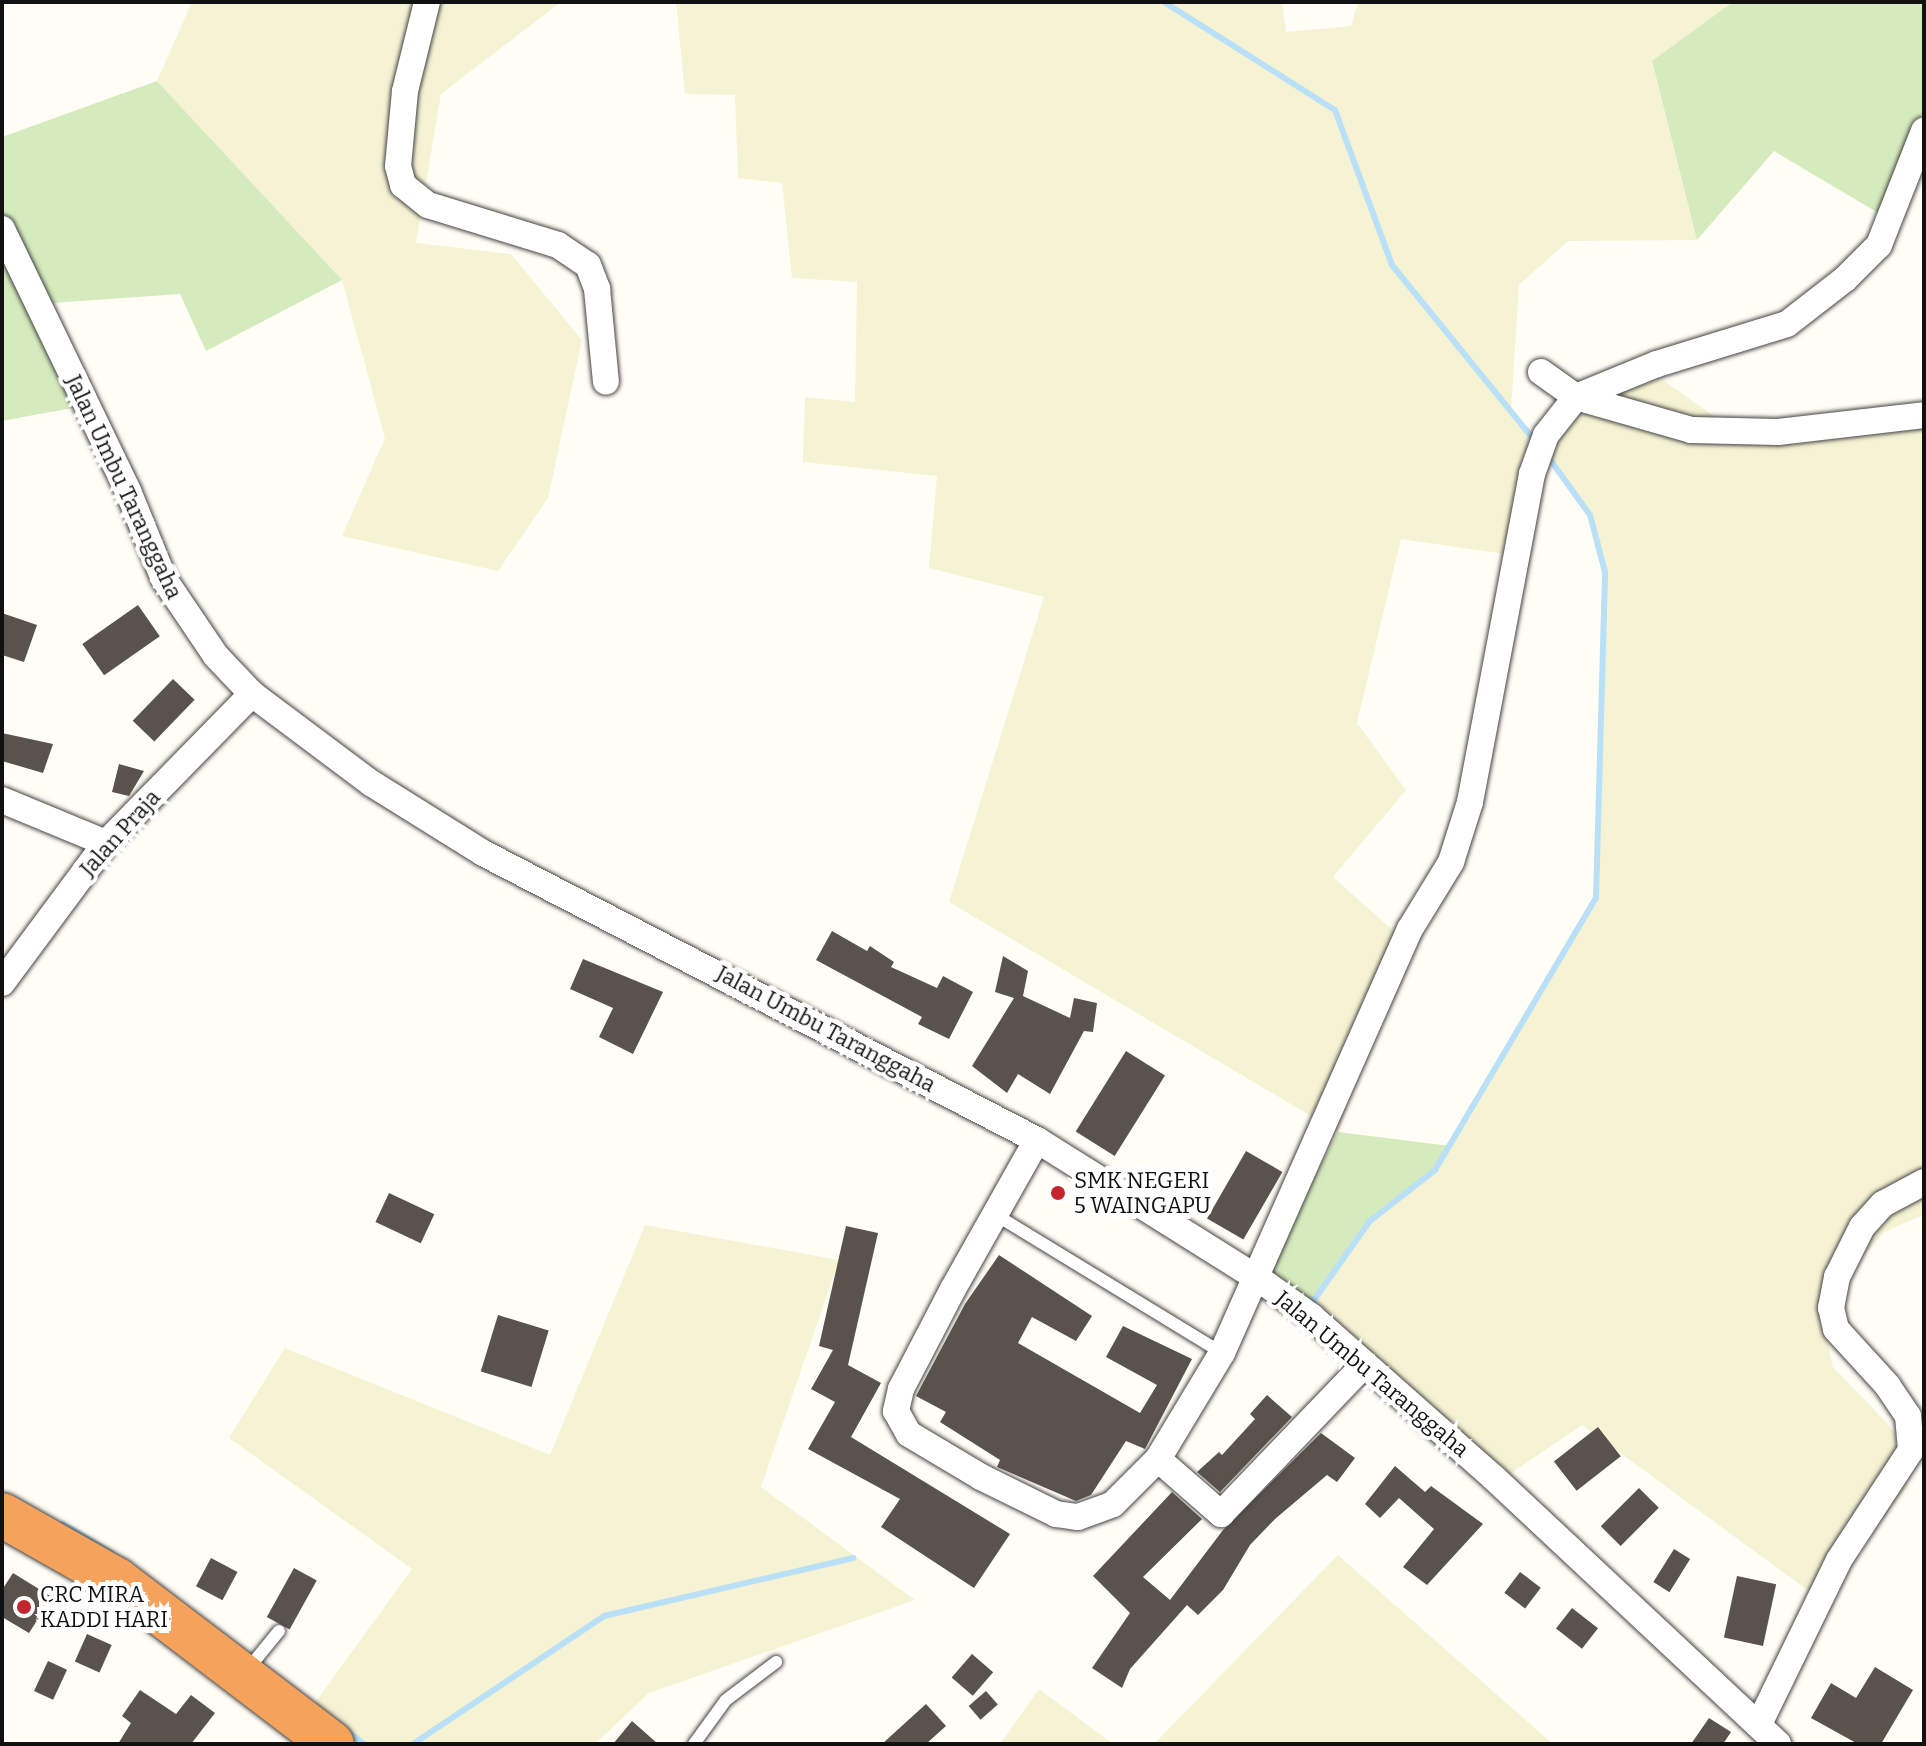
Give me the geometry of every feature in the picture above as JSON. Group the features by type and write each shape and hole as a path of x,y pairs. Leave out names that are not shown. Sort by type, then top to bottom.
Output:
{"highway":[{"path":"2,1515 117,1580 252,1664 332,1744"}],"street":[{"path":"427,2 405,91 398,166 403,185 428,205 558,245 588,265 597,289 606,382"},
{"path":"1037,1140 901,1389 898,1422 981,1477 1056,1514 1078,1517 1113,1504 1158,1459 1222,1353 1259,1279 1410,929 1460,838 1532,474 1546,435 1576,397 1657,364 1787,324 1822,297 1879,245 1924,131"},
{"name":"Jalan Umbu Taranggaha","path":"2,229 128,491 164,579 216,656 252,694 371,783 483,853 1037,1140 1259,1279 1306,1312 1365,1364 1760,1722 1778,1744"},
{"path":"1541,372 1576,397 1655,423 1729,434 1924,415"},
{"name":"Jalan Praja","path":"2,983 106,843 252,694"},
{"path":"2,800 106,843"},
{"path":"1760,1722 1839,1560 1911,1450 1908,1416 1888,1386 1836,1329 1831,1308 1837,1277 1862,1227 1883,1204 1924,1182"},
{"path":"1158,1459 1221,1514 1365,1364"}],"lane":[{"path":"996,1215 1222,1353"},
{"path":"252,1664 279,1631"},
{"path":"694,1744 726,1700 776,1662"}],"shaded area":[{"path":"192,2 561,2 441,94 416,243 511,254 582,340 548,498 498,571 342,536 385,438 342,280 157,81"},
{"path":"676,2 1282,2 1286,32 1351,26 1358,2 1733,2 1652,62 1697,240 1568,241 1519,285 1511,410 1544,451 1580,403 1646,368 1735,431 1924,402 1924,1215 1884,1232 1850,1272 1825,1331 1833,1367 1886,1422 1911,1456 1906,1488 1821,1600 1582,1425 1501,1480 1307,1312 1370,1221 1435,1170 1596,898 1605,572 1590,515 1544,452 1518,556 1401,539 1357,723 1406,790 1333,877 1405,941 1338,1132 949,902 1044,597 929,568 937,476 803,462 805,397 855,402 857,282 792,278 782,183 738,178 735,95 685,94"},
{"path":"645,1225 839,1260 761,1487 915,1600 649,1693 595,1744 328,1744 301,1722 412,1569 229,1438 285,1348 550,1455"},
{"path":"1338,1555 1553,1744 1154,1744"},
{"path":"1039,1689 1113,1744 1000,1744"}],"green space":[{"path":"1733,2 1924,2 1924,107 1885,217 1774,151 1697,240 1652,61"},
{"path":"157,81 342,280 206,351 180,294 38,304 88,405 2,421 2,137"},
{"path":"1338,1132 1450,1146 1435,1170 1370,1221 1307,1312 1261,1282"}],"building":[{"path":"138,605 160,636 104,675 82,644"},
{"path":"2,613 37,625 24,662 2,655"},
{"path":"173,679 195,700 154,742 133,721"},
{"path":"2,733 53,744 43,773 2,761"},
{"path":"119,764 144,771 129,796 112,792"},
{"path":"832,931 867,951 870,946 894,962 891,967 937,988 943,976 973,992 949,1039 918,1024 922,1017 816,960"},
{"path":"1003,956 1028,971 1023,996 1070,1018 1074,998 1097,1003 1093,1032 1084,1031 1050,1094 1018,1074 1007,1093 972,1066 1014,998 995,992"},
{"path":"583,959 663,992 633,1054 599,1037 613,1008 570,989"},
{"path":"1126,1051 1165,1075 1115,1156 1076,1132"},
{"path":"1246,1151 1282,1172 1243,1240 1207,1219"},
{"path":"389,1193 434,1214 421,1243 375,1222"},
{"path":"846,1226 878,1233 848,1365 881,1383 851,1437 1010,1534 974,1588 881,1527 900,1499 808,1449 835,1402 811,1389 833,1350 819,1346"},
{"path":"999,1255 1092,1316 1076,1341 1032,1317 1018,1343 1140,1413 1157,1385 1106,1357 1123,1326 1192,1359 1145,1449 1126,1441 1091,1495 1076,1501 997,1467 1000,1460 940,1422 946,1412 916,1396 965,1304"},
{"path":"498,1315 549,1330 531,1387 481,1371"},
{"path":"1267,1395 1292,1417 1220,1492 1197,1472 1219,1452 1222,1455 1255,1419 1250,1414"},
{"path":"1598,1427 1621,1456 1577,1491 1554,1461"},
{"path":"1321,1433 1355,1458 1337,1482 1327,1475 1275,1519 1250,1545 1223,1590 1198,1615 1187,1605 1130,1669 1122,1688 1092,1668 1130,1613 1093,1576 1172,1492 1202,1519 1143,1577 1170,1600 1223,1530"},
{"path":"1395,1466 1425,1492 1431,1486 1483,1524 1427,1585 1403,1567 1434,1529 1399,1498 1380,1518 1365,1504"},
{"path":"1639,1488 1659,1508 1621,1546 1601,1526"},
{"path":"1674,1549 1690,1559 1669,1592 1653,1582"},
{"path":"211,1558 237,1572 222,1600 196,1586"},
{"path":"294,1568 317,1581 290,1630 267,1617"},
{"path":"1520,1572 1541,1588 1525,1608 1504,1593"},
{"name":"CRC MIRA KADDI HARI","path":"13,1573 52,1597 29,1633 2,1617 2,1590"},
{"path":"1737,1576 1776,1584 1763,1646 1724,1638"},
{"path":"1572,1608 1598,1628 1582,1649 1556,1628"},
{"path":"87,1634 112,1645 99,1672 75,1661"},
{"path":"972,1654 993,1672 973,1696 952,1677"},
{"path":"48,1661 67,1670 53,1700 34,1691"},
{"path":"1875,1667 1913,1690 1881,1744 1858,1744 1811,1718 1831,1683 1856,1698"},
{"path":"140,1690 176,1714 191,1695 215,1713 191,1744 118,1744 131,1723 122,1716"},
{"path":"986,1691 998,1705 980,1720 969,1706"},
{"path":"926,1704 946,1726 926,1744 882,1744"},
{"path":"1709,1718 1731,1732 1723,1744 1691,1744"},
{"path":"632,1721 658,1744 613,1744"}],"waterway":[{"path":"1164,2 1335,110 1392,265 1536,442"},
{"path":"1309,1307 1370,1221 1435,1170 1596,898 1605,572 1590,515 1546,454"},
{"path":"63,1524 112,1553"},
{"path":"413,1744 604,1616 853,1558"},
{"path":"347,1731 364,1744"}],"place":[{"name":"SMK NEGERI 5 WAINGAPU","path":"1058,1193"},
{"name":"CRC MIRA KADDI HARI","path":"24,1607"}]}
